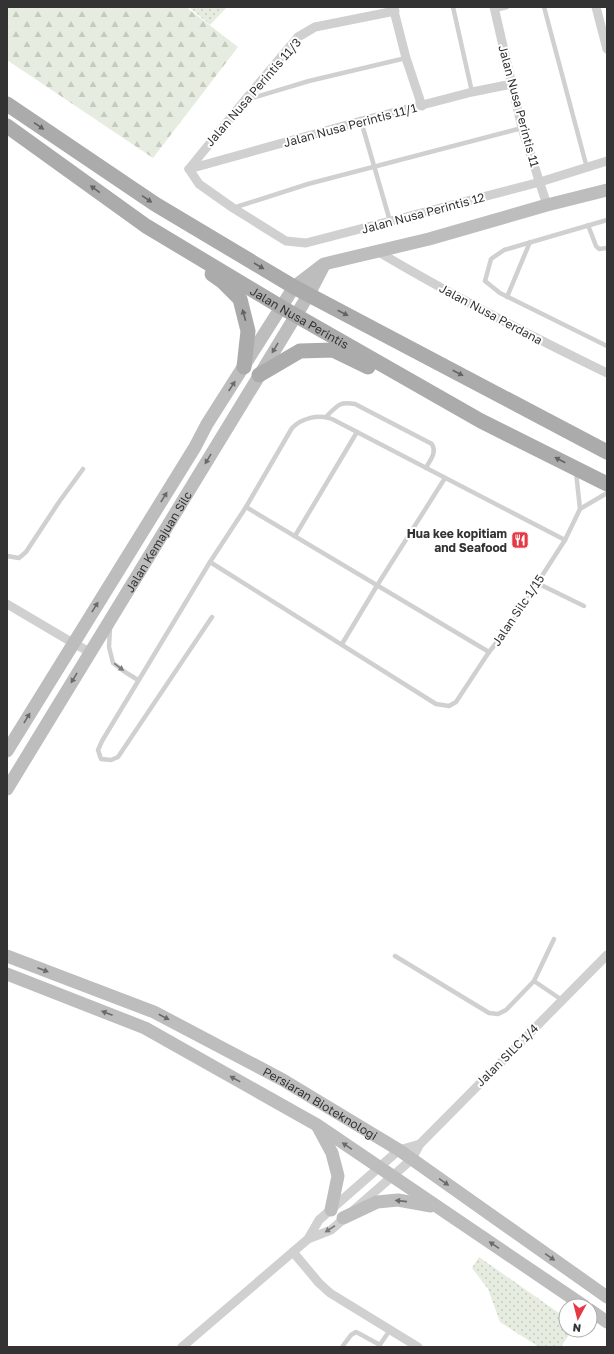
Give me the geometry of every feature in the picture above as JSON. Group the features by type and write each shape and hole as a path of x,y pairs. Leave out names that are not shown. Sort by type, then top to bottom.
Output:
{"main road":[{"name":"Jalan Nusa Perintis","path":"7,104 155,204 294,287 607,452"},
{"name":"Jalan Nusa Perintis","path":"7,126 146,226 281,307 481,421 607,484"},
{"path":"146,226 222,281 240,299 248,331 244,368"},
{"path":"259,375 300,351 333,350 481,421"}],"street":[{"path":"596,7 607,49"},
{"path":"394,9 406,58 422,106"},
{"name":"Jalan Nusa Perintis 11/3","path":"189,169 298,37 315,27 394,9"},
{"name":"Jalan Nusa Perintis 11","path":"494,9 522,128 547,205"},
{"name":"Jalan Nusa Perintis 11/1","path":"189,169 361,121 472,92 512,84"},
{"name":"Jalan Nusa Perintis 12","path":"233,208 286,241 306,243 540,182 607,161"},
{"path":"189,169 199,184 233,208"},
{"path":"324,264 428,239 547,205 607,190"},
{"name":"Jalan Nusa Perdana","path":"377,251 491,316 607,374"},
{"name":"Jalan Kemajuan Silc","path":"7,751 183,466 207,424 244,368 294,287 324,264"},
{"name":"Jalan Kemajuan Silc","path":"7,789 309,294 324,264"},
{"path":"207,424 223,434"},
{"path":"183,466 198,475"},
{"path":"7,604 90,652"},
{"name":"Jalan SILC 1/4","path":"412,1159 420,1144 607,955"},
{"name":"Persiaran Bioteknologi","path":"7,956 154,1012 283,1080 399,1150 607,1297"},
{"name":"Persiaran Bioteknologi","path":"7,974 145,1028 317,1125 572,1298"},
{"path":"317,1125 332,1153 338,1176 331,1210"},
{"path":"182,1347 308,1239 319,1220 399,1150 420,1144"},
{"path":"308,1239 331,1230 412,1159"},
{"path":"343,1218 377,1202 398,1200 439,1208"},
{"path":"293,1252 319,1283 330,1292 418,1347"},
{"path":"598,1316 607,1322"}],"lane":[{"path":"452,7 472,92"},
{"path":"494,9 506,7"},
{"path":"544,7 587,168"},
{"path":"245,100 309,81 406,58"},
{"path":"361,121 390,221"},
{"path":"233,208 308,184 375,168 522,128"},
{"path":"607,220 504,250 491,259 485,281 506,297 607,346"},
{"path":"588,225 596,246 599,249 607,248"},
{"path":"506,297 530,242"},
{"path":"326,417 340,404 345,402 355,404 432,444 434,452 426,468"},
{"path":"212,617 118,757 111,760 101,759 98,750 100,745 138,680 210,562 246,507 292,428 300,421 321,416 326,417 565,540"},
{"path":"295,536 357,432"},
{"path":"576,469 580,509 607,493"},
{"path":"7,556 19,558 26,552 59,502 83,470"},
{"path":"210,562 342,644 445,478"},
{"path":"246,507 378,584 490,652"},
{"name":"Jalan Silc 1/15","path":"342,644 436,704 449,706 456,702 509,626 565,540 580,509"},
{"path":"537,583 584,606"},
{"path":"110,620 110,647 113,663 138,680"},
{"path":"395,956 489,1013 498,1014 506,1010 534,981 554,939"},
{"path":"534,981 562,1000"},
{"path":"342,1347 351,1335 356,1332 379,1346 390,1330"}],"green space":[{"path":"7,7 186,7 238,47 153,158 7,60"},
{"path":"189,7 227,7 210,25"},
{"path":"479,1257 558,1312 558,1338 567,1338 561,1347 539,1347 500,1322 488,1289 472,1268"}],"place":[{"name":"Hua kee kopitiam and Seafood","path":"520,540"}]}
